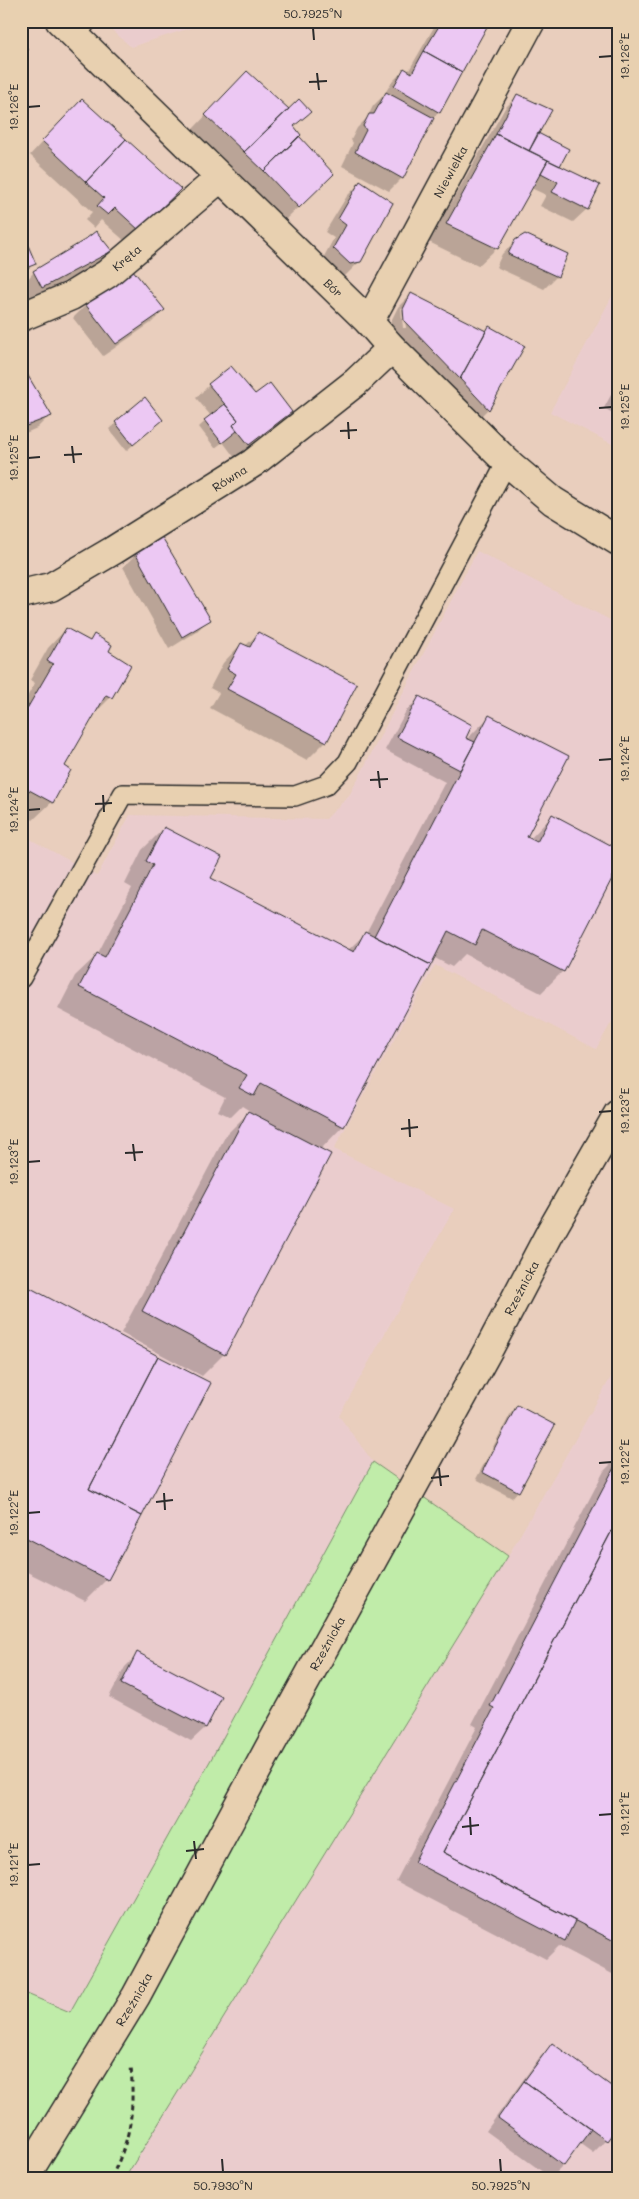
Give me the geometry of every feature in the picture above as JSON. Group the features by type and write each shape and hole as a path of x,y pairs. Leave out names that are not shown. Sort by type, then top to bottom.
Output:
{"street":[{"name":"Niewielka","path":"369,322 531,21"},
{"name":"Bór","path":"74,26 220,178 369,322 392,348 507,462 552,501 618,541"},
{"name":"Kręta","path":"21,317 71,296 107,274 220,178"},
{"name":"Równa","path":"21,594 51,587 253,463 356,382 392,348"},
{"name":"Rzeźnicka","path":"30,2170 136,1996 269,1748 482,1362 551,1231 618,1114"}],"lane":[{"path":"23,973 123,794 295,796 326,785 348,762 507,462"}],"path":[{"path":"112,2178 124,2153 131,2122 134,2089 131,2063"}],"shaded area":[{"path":"102,21 212,21 131,47"},
{"path":"618,285 618,447 550,412"},
{"path":"477,551 618,624 618,1011 596,1049 435,965 334,1149 454,1209 339,1416 373,1462 219,1745 70,2012 27,1994 21,2005 21,834 97,876 130,815 326,819 350,794"},
{"path":"618,1365 618,2178 125,2178 508,1556"}],"green space":[{"path":"373,1462 508,1556 125,2178 21,2178 21,2005 27,1994 70,2012 219,1745"}],"building":[{"path":"442,21 481,21 488,25 462,72 424,51"},
{"path":"21,43 28,50 21,55"},
{"path":"424,51 462,72 440,113 394,86 404,68 412,73"},
{"path":"247,71 289,109 244,152 205,115"},
{"path":"386,92 434,118 403,179 355,152 366,130 363,126 369,114 374,114"},
{"path":"517,94 552,110 529,151 496,134"},
{"path":"82,99 126,139 86,182 42,141"},
{"path":"299,99 311,112 294,126 301,135 264,171 244,152"},
{"path":"538,133 569,149 560,166 529,151"},
{"path":"496,134 548,160 498,249 446,224"},
{"path":"299,136 334,174 299,208 264,171"},
{"path":"126,139 181,189 139,230 115,208 108,215 97,206 104,198 86,182"},
{"path":"548,160 600,185 588,210 552,192 558,182 541,173"},
{"path":"360,181 393,203 361,262 350,264 333,248 346,225 338,219"},
{"path":"21,229 36,264 21,270"},
{"path":"96,231 112,251 42,288 33,271"},
{"path":"525,234 568,254 558,277 508,254 515,240"},
{"path":"132,269 165,310 116,344 85,304"},
{"path":"411,293 486,331 460,379 404,321 403,309"},
{"path":"489,326 525,346 489,410 460,379"},
{"path":"21,364 52,416 21,428"},
{"path":"231,366 255,394 270,383 292,412 249,445 233,425 238,420 208,384"},
{"path":"145,397 163,420 133,445 115,422"},
{"path":"225,404 238,420 233,425 237,431 222,443 204,420"},
{"path":"162,537 211,620 182,637 135,553"},
{"path":"21,548 26,560 21,562"},
{"path":"66,628 90,641 94,634 112,645 109,651 131,665 112,698 106,695 65,766 71,770 53,803 29,790 24,797 21,796 21,719 53,664 47,661"},
{"path":"258,632 357,684 327,742 227,689 236,674 227,669 241,643 250,647"},
{"path":"419,696 472,725 466,738 475,742 460,770 397,737"},
{"path":"489,715 569,756 527,837 537,842 552,814 618,849 618,867 564,972 482,930 475,945 448,931 431,965 374,936"},
{"path":"164,827 222,857 211,878 354,952 365,931 431,965 344,1127 261,1083 254,1096 239,1088 247,1075 79,987 97,953 105,957 153,865 146,861"},
{"path":"248,1111 331,1154 225,1355 142,1311"},
{"path":"21,1283 158,1356 89,1489 142,1516 108,1580 21,1535"},
{"path":"158,1356 211,1383 142,1516 89,1489"},
{"path":"517,1405 555,1425 519,1492 482,1472"},
{"path":"618,1460 618,1519 443,1852 575,1921 565,1941 414,1862 494,1708 490,1706"},
{"path":"618,1519 618,1943 443,1852"},
{"path":"137,1652 222,1697 206,1728 121,1684"},
{"path":"552,2043 618,2091 618,2126 607,2141 524,2081"},
{"path":"524,2081 591,2129 564,2166 498,2118"}]}
